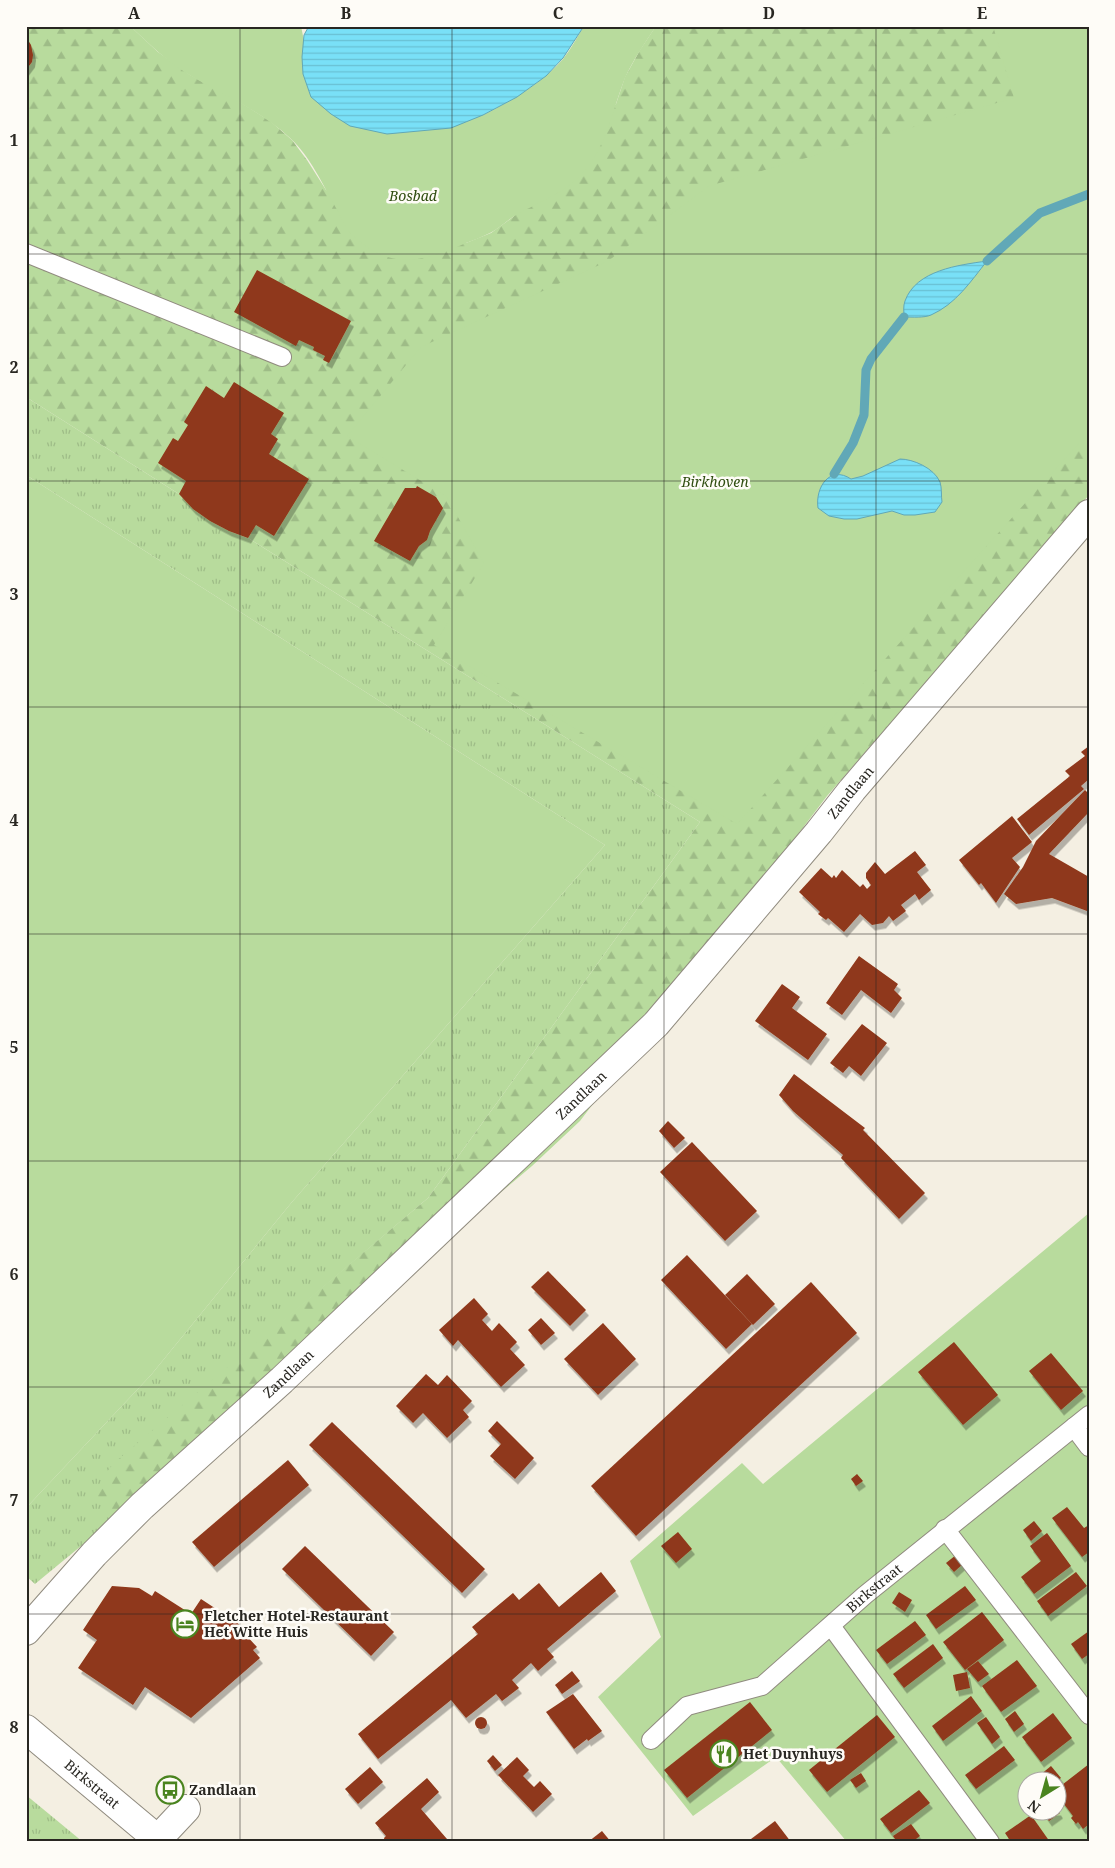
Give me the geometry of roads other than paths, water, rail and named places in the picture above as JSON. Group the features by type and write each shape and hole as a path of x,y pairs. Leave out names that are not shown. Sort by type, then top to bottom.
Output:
{"street":[{"name":"Zandlaan","path":"26,1631 94,1554 142,1506 282,1380 656,1024 819,832 852,790 1089,514"},
{"name":"Birkstraat","path":"26,1729 158,1841 186,1809"}],"lane":[{"path":"26,253 282,357"},
{"name":"Birkstraat","path":"651,1740 687,1706 762,1686 865,1595 1089,1415"},
{"path":"1074,1427 1089,1447"},
{"path":"945,1529 1089,1715"},
{"path":"831,1626 990,1842"}],"water":[{"path":"309,26 584,26 563,58 546,76 517,97 483,115 451,128 387,134 350,126 331,114 311,97 303,74 302,57 304,35"},
{"path":"987,261 948,305 925,317 904,317 905,301 919,282 928,276 952,267"},
{"path":"900,459 923,465 937,477 941,484 942,502 935,512 904,515 892,511 857,519 844,519 829,516 818,508 819,493 826,480 831,476 843,475 851,479 863,476"}],"waterway":[{"path":"987,261 1040,213 1089,194"},
{"path":"834,474 853,443 864,415 866,370 871,359 904,317"}],"place":[{"name":"Fletcher Hotel-Restaurant Het Witte Huis","path":"185,1624"},
{"name":"Het Duynhuys","path":"724,1754"},
{"name":"Zandlaan","path":"170,1790"}],"park label":[{"name":"Bosbad","path":"413,196"},
{"name":"Birkhoven","path":"715,482"}]}
